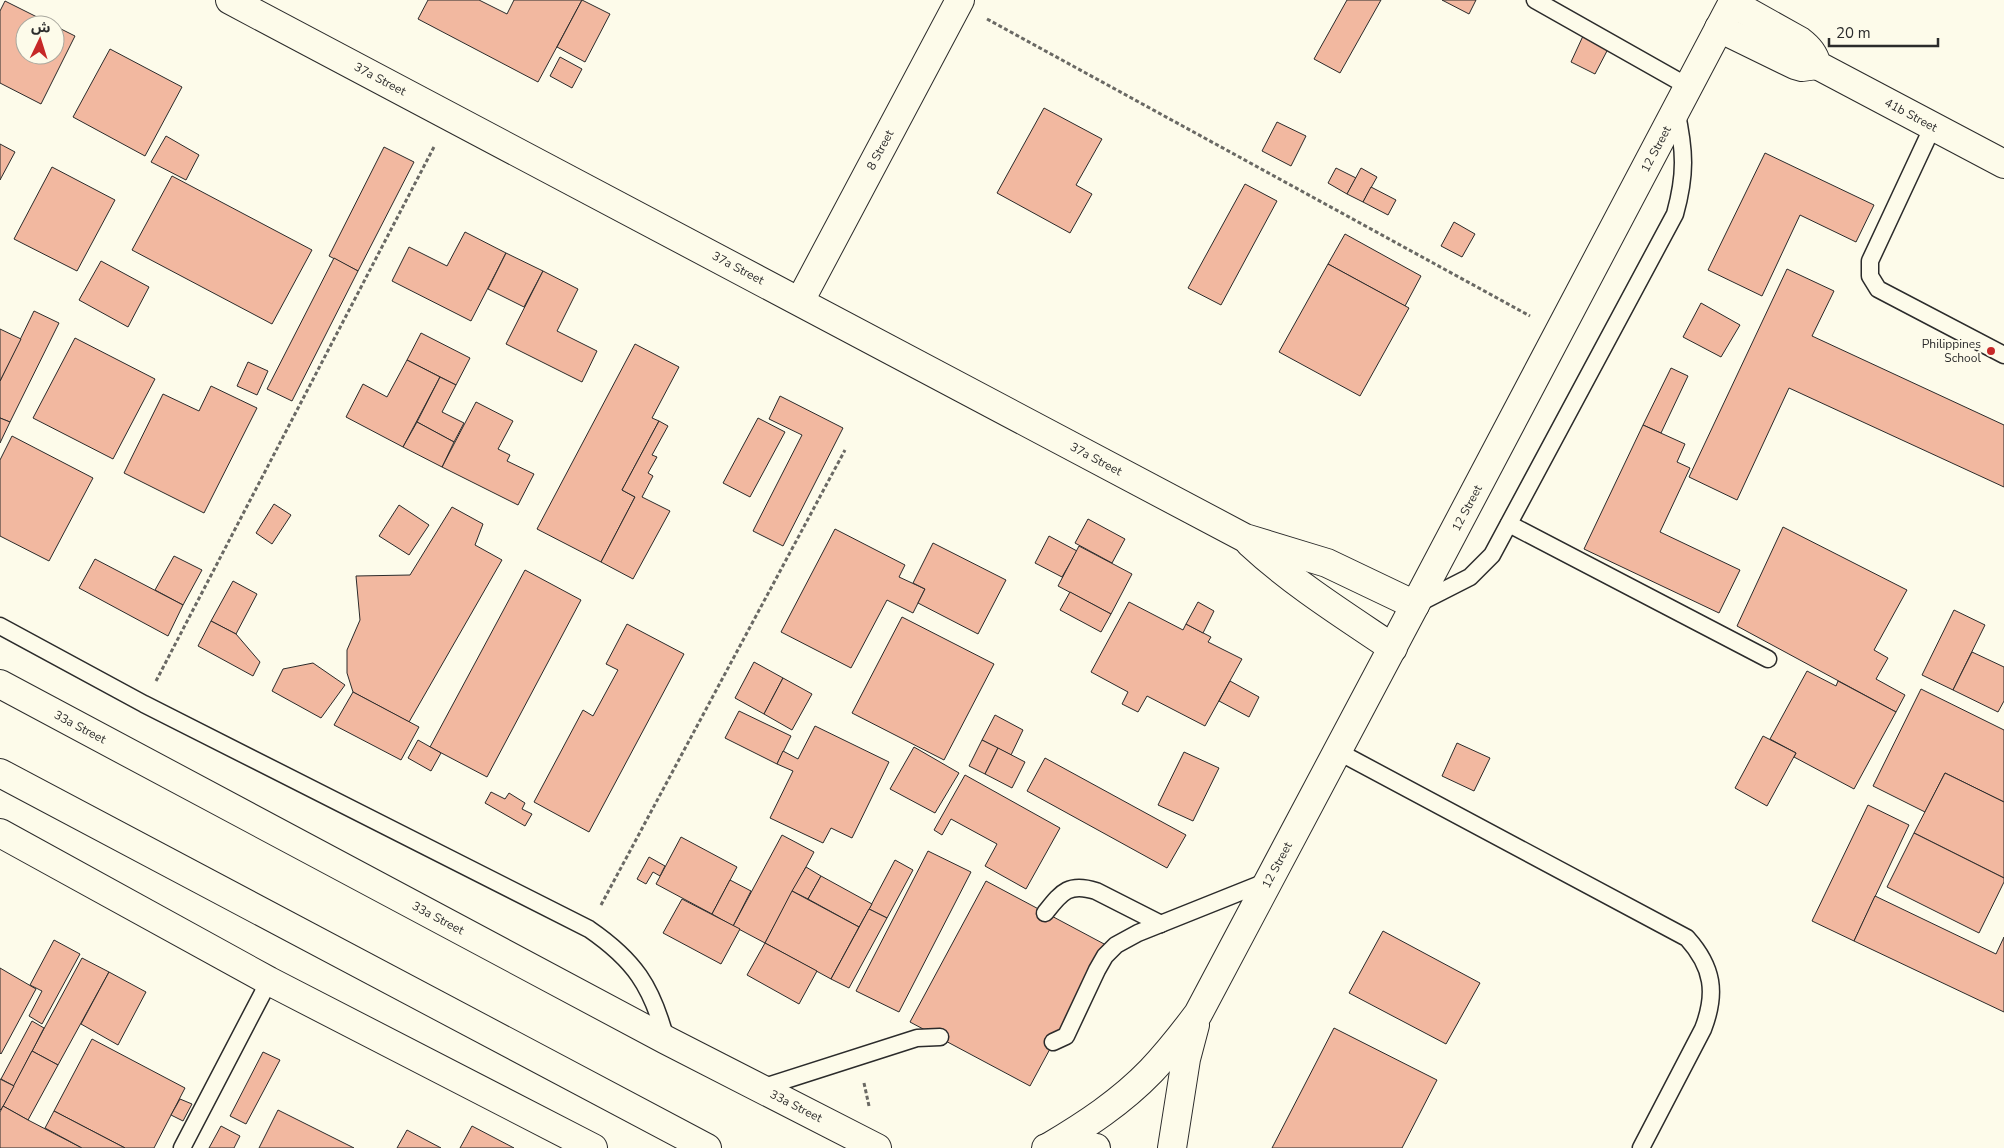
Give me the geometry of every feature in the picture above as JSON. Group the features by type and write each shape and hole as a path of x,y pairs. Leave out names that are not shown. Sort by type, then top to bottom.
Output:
{"street":[{"name":"37a Street","path":"230,0 1245,538 1327,563 1416,606"},
{"name":"8 Street","path":"800,301 959,2"},
{"name":"12 Street","path":"1047,1148 1086,1126 1120,1100 1151,1071 1198,1014 1416,606 1733,2"},
{"path":"1733,2 1808,47 1817,65"},
{"name":"41b Street","path":"1719,28 1795,65 1802,67 1817,65 2004,164"},
{"name":"37a Street","path":"1245,538 1265,557 1393,648"},
{"name":"33a Street","path":"1,685 666,1040 877,1148"},
{"path":"0,773 707,1148"},
{"path":"0,833 269,981 592,1148"},
{"name":"12 Street","path":"1172,1148 1186,1059 1198,1014"},
{"path":"1047,1148 1068,1145 1096,1148"}],"lane":[{"path":"1416,606 1470,576 1492,555 1675,214 1683,186 1683,99 1535,0"},
{"path":"1933,126 1870,261 1870,276 1878,289 2004,355"},
{"path":"1509,524 1768,659"},
{"path":"0,626 144,704 589,928 612,945 631,964 648,987 659,1013 666,1040"},
{"path":"1337,751 1687,938 1698,950 1711,982 1709,1014 1641,1148"},
{"path":"1053,1042 1066,1036 1105,956 1126,938 1268,881"},
{"path":"1045,913 1062,892 1073,888 1085,888 1096,891 1161,924"},
{"path":"182,1148 269,981"},
{"path":"761,1088 916,1038 940,1037"}],"path":[{"path":"959,2 1559,332"},
{"path":"144,704 451,116"},
{"path":"589,928 845,450"},
{"path":"857,1057 870,1112"}],"building":[{"path":"428,0 479,0 507,14 514,0 582,0 538,82 418,19"},
{"path":"582,0 610,14 585,62 557,47"},
{"path":"1347,0 1381,0 1340,73 1314,59"},
{"path":"1442,0 1476,0 1469,14"},
{"path":"5,1 33,15 15,15 15,65 60,65 41,104 0,83 0,11"},
{"path":"65,31 75,36 65,56"},
{"path":"1583,36 1608,49 1595,74 1571,62"},
{"path":"110,49 182,87 145,156 73,117"},
{"path":"560,57 582,69 572,88 550,76"},
{"path":"1044,108 1102,139 1076,185 1092,194 1070,233 997,193"},
{"path":"1277,122 1306,136 1291,166 1262,151"},
{"path":"166,136 199,155 186,180 151,162"},
{"path":"0,144 15,152 0,180"},
{"path":"384,147 414,162 358,271 329,256"},
{"path":"1765,153 1874,205 1856,242 1800,215 1762,296 1708,270"},
{"path":"52,167 115,200 77,271 14,239"},
{"path":"1336,168 1356,178 1347,194 1328,183"},
{"path":"1361,168 1377,177 1363,202 1347,194"},
{"path":"172,176 312,250 272,324 132,250"},
{"path":"1245,184 1277,201 1221,305 1188,288"},
{"path":"1371,187 1396,200 1388,215 1363,202"},
{"path":"1454,222 1475,234 1462,257 1441,246"},
{"path":"465,232 506,253 471,321 392,281 409,247 447,266"},
{"path":"1345,234 1421,276 1405,306 1328,264"},
{"path":"506,253 543,271 524,307 488,289"},
{"path":"334,258 358,271 292,401 267,389"},
{"path":"101,261 149,287 128,327 79,300"},
{"path":"1328,264 1409,308 1360,396 1279,352"},
{"path":"1787,269 1834,291 1812,336 2004,425 2004,487 1789,388 1737,500 1689,477"},
{"path":"543,271 578,289 557,331 597,351 582,382 506,344"},
{"path":"1701,303 1740,325 1721,357 1683,337"},
{"path":"34,311 59,323 10,422 0,418 0,381"},
{"path":"0,329 21,339 0,381"},
{"path":"421,333 470,358 456,385 407,360"},
{"path":"75,338 155,379 113,459 33,418"},
{"path":"635,344 679,367 652,418 659,421 622,490 635,497 601,562 537,529"},
{"path":"407,360 440,377 403,447 346,417 363,384 387,397"},
{"path":"248,362 268,371 257,395 237,386"},
{"path":"1671,368 1688,376 1661,433 1643,425"},
{"path":"440,377 456,385 442,412 464,423 454,442 417,422"},
{"path":"211,386 257,408 204,513 124,473 163,394 199,411"},
{"path":"780,396 843,428 783,546 753,531 802,435 769,419"},
{"path":"476,402 513,421 498,449 510,455 507,461 534,474 518,505 442,467"},
{"path":"0,418 10,422 0,443"},
{"path":"758,418 785,432 750,497 723,483"},
{"path":"659,421 668,426 652,455 657,457 648,473 653,476 642,497 670,511 633,579 601,562 635,497 622,490"},
{"path":"417,422 454,442 442,467 403,447"},
{"path":"1643,425 1685,444 1677,462 1690,468 1660,532 1740,570 1719,613 1584,549"},
{"path":"12,436 93,478 49,561 0,536 0,460"},
{"path":"274,504 291,515 272,544 256,533"},
{"path":"399,505 429,525 409,555 379,536"},
{"path":"452,507 483,524 475,545 502,560 409,722 353,692 347,673 347,650 360,620 356,576 410,575"},
{"path":"1088,519 1125,539 1112,563 1075,543"},
{"path":"1783,527 1907,590 1874,650 1888,658 1876,679 1905,695 1896,712 1737,626"},
{"path":"835,529 905,565 899,577 925,589 913,613 887,600 851,668 781,632"},
{"path":"1049,536 1077,551 1062,577 1035,563"},
{"path":"933,543 1006,580 978,634 918,603 925,589 913,583"},
{"path":"1079,546 1132,574 1111,614 1058,586"},
{"path":"174,556 202,570 183,605 155,590"},
{"path":"95,559 183,605 168,636 79,588"},
{"path":"525,570 581,600 487,777 430,747"},
{"path":"233,581 257,594 236,634 211,621"},
{"path":"1070,592 1111,614 1101,632 1060,610"},
{"path":"1129,602 1183,630 1186,624 1211,637 1208,642 1242,659 1205,726 1147,696 1138,712 1122,704 1128,692 1091,672"},
{"path":"1198,602 1214,611 1203,633 1186,624"},
{"path":"1954,610 1985,625 1953,690 1922,675"},
{"path":"902,617 994,664 944,760 852,713"},
{"path":"211,621 236,634 260,662 253,676 198,646"},
{"path":"627,624 684,654 589,832 534,802 583,710 593,716 618,670 606,664"},
{"path":"1972,652 2004,667 2004,701 1998,712 1953,690"},
{"path":"754,662 783,678 764,714 735,698"},
{"path":"313,663 345,685 321,718 272,691 283,669"},
{"path":"1807,671 1836,686 1838,681 1896,712 1854,789 1794,757 1796,753 1770,739"},
{"path":"783,678 812,694 792,730 764,714"},
{"path":"1230,681 1259,697 1249,717 1219,701"},
{"path":"1921,689 2004,730 2004,802 1945,773 1925,812 1873,786"},
{"path":"353,692 419,727 401,760 334,725"},
{"path":"739,711 791,736 777,764 725,738"},
{"path":"995,715 1023,730 1011,755 982,740"},
{"path":"815,726 889,762 852,838 831,828 823,843 770,818 793,771 777,764 783,751 798,759"},
{"path":"1763,736 1796,753 1767,806 1735,788"},
{"path":"418,740 441,753 431,771 408,758"},
{"path":"982,740 998,748 985,774 969,766"},
{"path":"1457,743 1490,758 1474,791 1442,776"},
{"path":"914,747 959,773 935,813 890,789"},
{"path":"998,748 1025,762 1012,788 985,774"},
{"path":"1184,752 1219,768 1193,821 1158,805"},
{"path":"1045,758 1186,835 1167,868 1027,791"},
{"path":"1945,773 2004,802 2004,878 1914,833"},
{"path":"965,775 1060,828 1026,889 985,866 997,844 951,819 942,835 934,830"},
{"path":"491,792 505,799 509,793 525,803 522,809 532,814 525,826 485,803"},
{"path":"1868,805 1909,825 1854,941 1812,921"},
{"path":"1914,833 2004,878 2004,882 1979,933 1887,887"},
{"path":"782,835 814,852 765,943 733,926"},
{"path":"681,837 737,867 712,914 656,884"},
{"path":"928,851 971,872 899,1012 856,991"},
{"path":"649,857 665,866 660,876 653,872 646,884 637,879"},
{"path":"895,860 913,870 887,918 869,909"},
{"path":"806,867 821,876 808,899 792,891"},
{"path":"821,876 872,904 859,927 808,899"},
{"path":"730,880 751,891 733,926 712,914"},
{"path":"986,881 1106,945 1030,1086 910,1022"},
{"path":"792,891 859,927 831,979 765,943"},
{"path":"1875,896 1996,954 2004,937 2004,1012 1854,941"},
{"path":"682,899 740,929 721,964 663,933"},
{"path":"869,909 887,918 849,988 831,979"},
{"path":"1383,931 1480,983 1446,1044 1349,993"},
{"path":"54,940 80,954 42,1024 29,1016 42,991 30,985"},
{"path":"765,943 817,971 799,1004 747,975"},
{"path":"82,958 109,972 58,1065 32,1051"},
{"path":"0,968 36,989 1,1054 0,1053"},
{"path":"109,972 146,992 118,1045 81,1024"},
{"path":"32,1021 44,1028 14,1086 1,1079"},
{"path":"1334,1028 1437,1080 1402,1148 1272,1148"},
{"path":"92,1039 185,1088 154,1148 125,1148 54,1111"},
{"path":"32,1051 58,1065 28,1120 3,1106"},
{"path":"263,1052 280,1060 246,1124 230,1116"},
{"path":"0,1079 14,1086 1,1110 0,1109"},
{"path":"180,1099 192,1104 183,1121 171,1115"},
{"path":"3,1106 82,1148 0,1148 0,1112"},
{"path":"278,1110 354,1148 259,1148"},
{"path":"54,1111 125,1148 82,1148 45,1128"},
{"path":"221,1126 240,1136 234,1148 209,1148"},
{"path":"472,1126 514,1148 460,1148"},
{"path":"407,1130 441,1148 397,1148"}],"place":[{"name":"Philippines School","path":"1991,351"}]}
